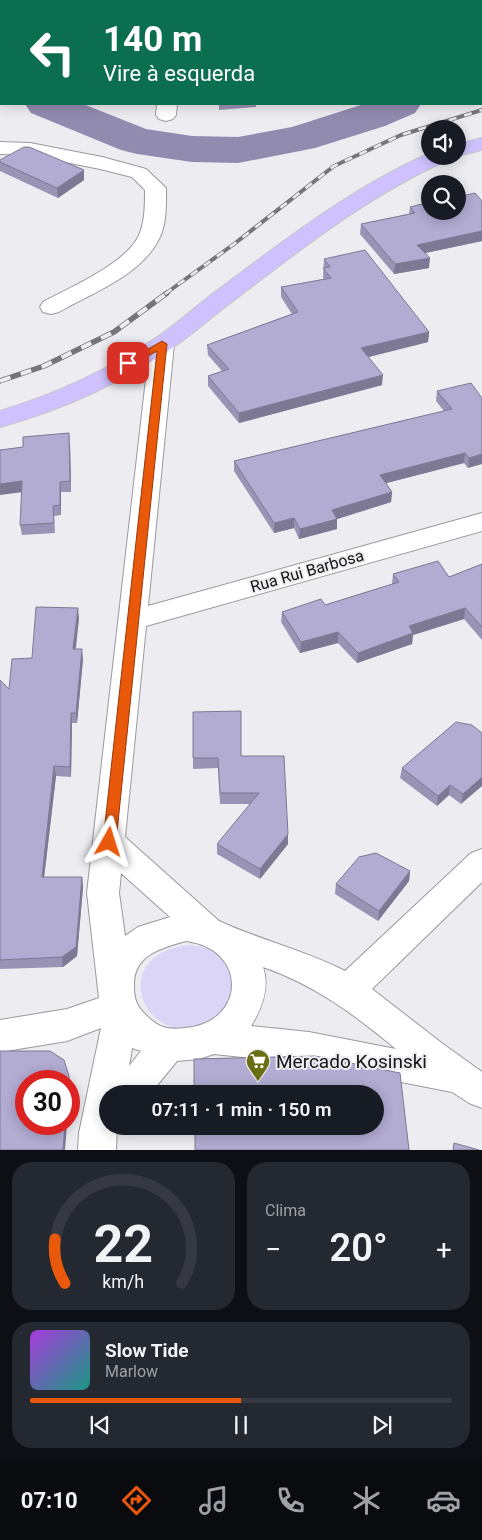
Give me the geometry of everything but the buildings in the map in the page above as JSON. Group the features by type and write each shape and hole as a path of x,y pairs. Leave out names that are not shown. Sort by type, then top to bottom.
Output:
{"main road":[{"path":"466,148 482,144"},
{"path":"0,419 78,391 162,344 338,211 421,164"}],"street":[{"path":"0,148 30,148 139,172 156,188 156,207 146,241 125,264 51,307"},
{"path":"109,842 216,935 240,953 248,971 250,990 244,1009 233,1025 214,1038 191,1045 168,1045 146,1037 129,1023 118,1001 103,893 162,344"},
{"name":"Rua Rui Barbosa","path":"132,620 482,522"},
{"path":"347,990 482,862"},
{"path":"107,1085 118,1001 119,967 129,950 146,937 165,929 186,927 216,935 296,963 347,990 470,1084"},
{"path":"0,1036 67,1025 118,1001"},
{"path":"214,1038 309,1048 470,1084"},
{"path":"135,1085 168,1045"}],"shaded area":[{"path":"191,945 218,953 227,963 236,989 223,1015 204,1024 183,1029 165,1024 151,1013 142,998 141,981 148,965 164,952"}],"waterway":[{"path":"48,105 137,141 192,149 238,150 299,139 370,117 398,105"}],"railway":[{"path":"165,294 234,244 334,166 401,135 482,110"},
{"path":"0,381 44,366 114,332 167,293"}],"place":[{"name":"Mercado Kosinski","path":"258,1082"}],"route":[{"path":"109,842 162,344 128,363"}]}
